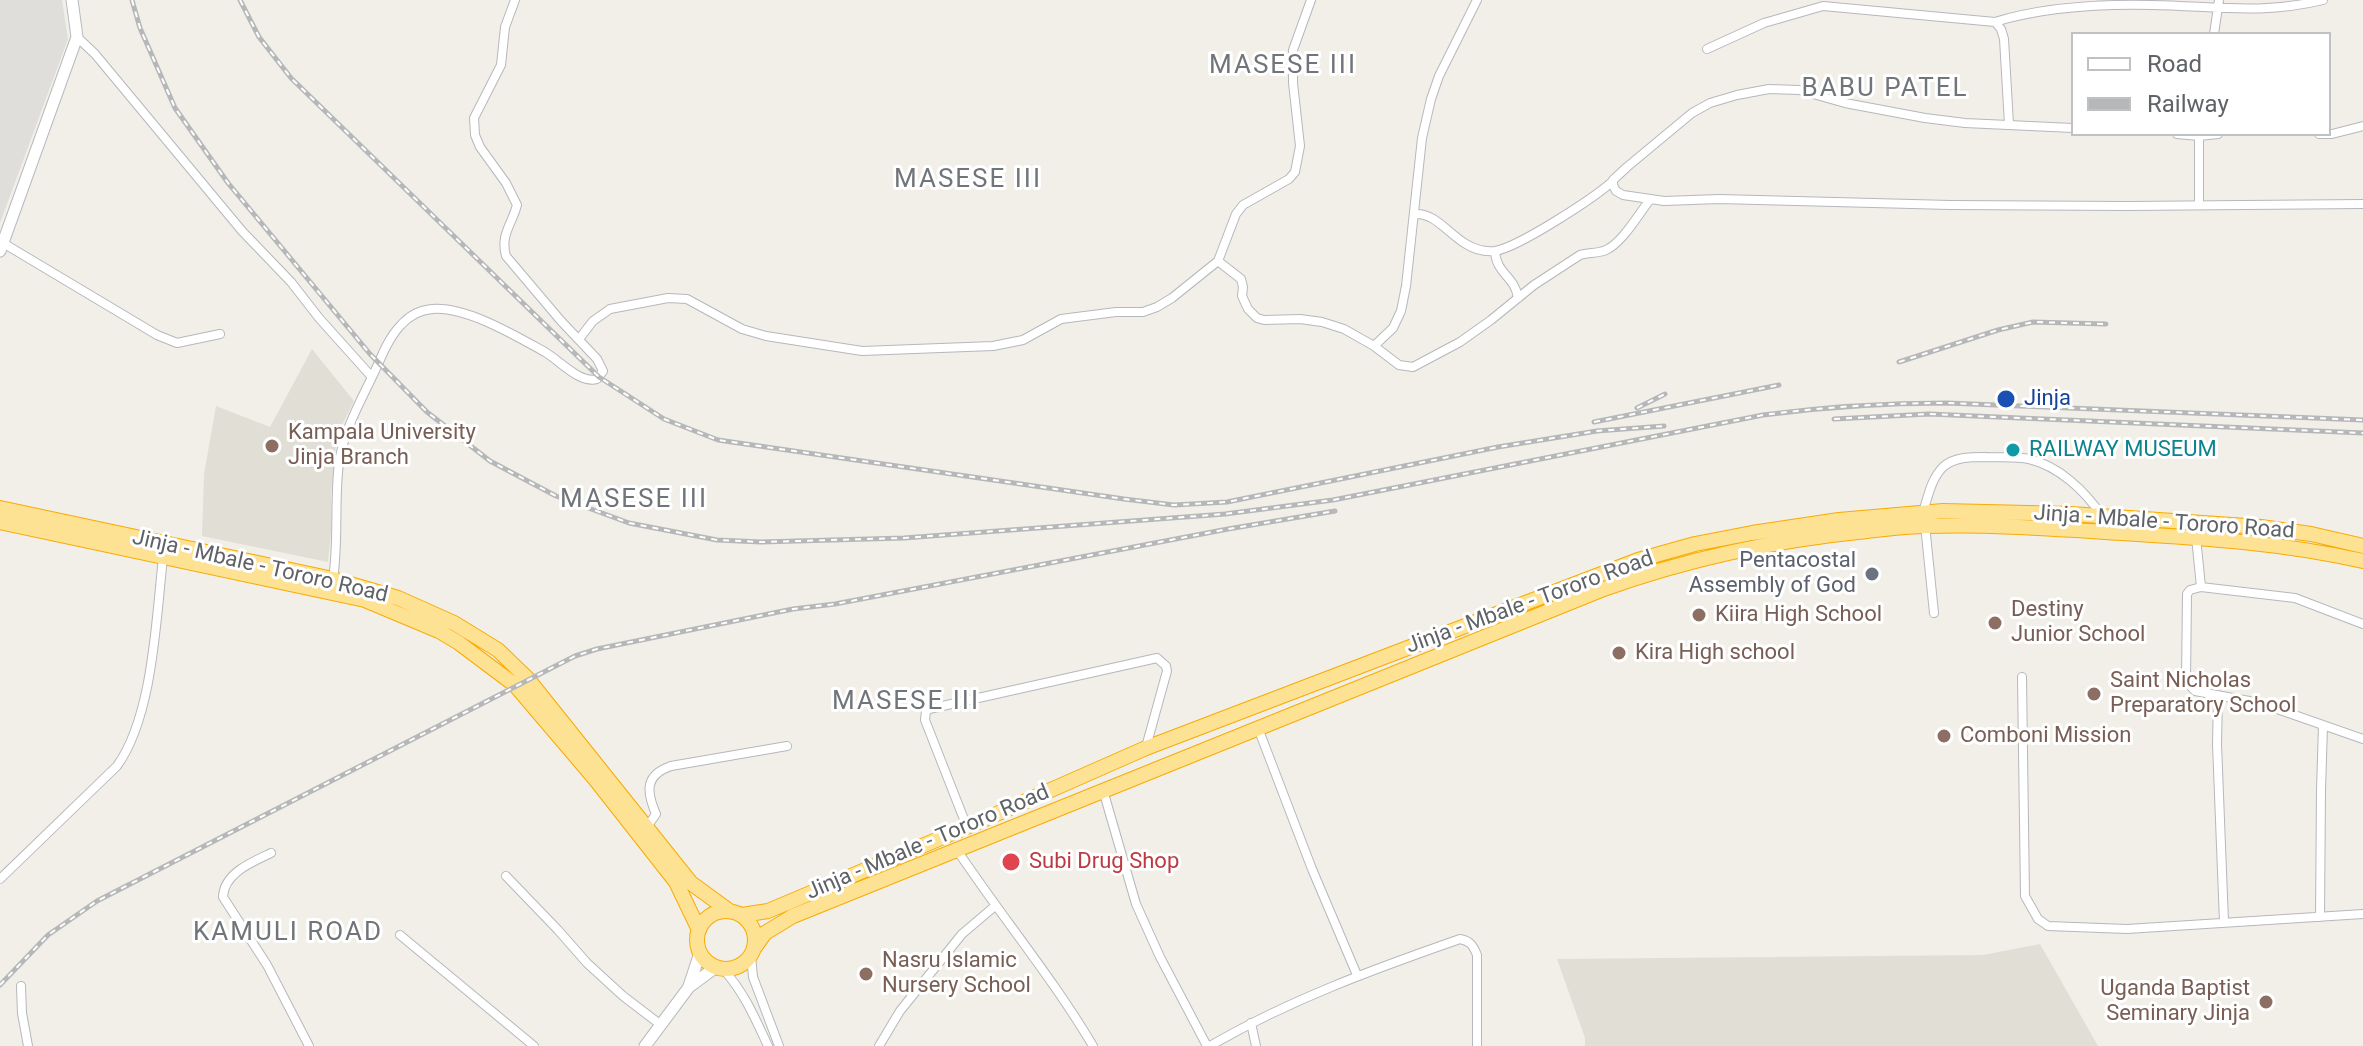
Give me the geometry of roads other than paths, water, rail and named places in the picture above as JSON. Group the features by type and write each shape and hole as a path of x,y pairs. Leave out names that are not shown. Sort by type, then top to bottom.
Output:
{"highway":[{"name":"Jinja - Mbale - Tororo Road","path":"0,508 333,579 419,607 454,623 498,650 528,679 691,883 735,912 768,911 1146,748 1638,560 1695,544 1839,520 1924,519 2196,537 2309,549 2363,561"},
{"name":"Jinja - Mbale - Tororo Road","path":"753,951 765,933 793,916 1645,574 1756,547 1924,519 1943,511 2102,516 2261,527 2363,546"},
{"name":"Jinja - Mbale - Tororo Road","path":"0,522 365,600 411,617 459,643 515,685 595,779 676,882 699,930"},
{"path":"715,912 735,912 754,929 753,951 744,964 719,968 706,962 700,953 697,942 699,930 705,919 715,912"}],"street":[{"path":"72,0 77,37 1,247 157,335 177,343 220,334"},
{"path":"333,579 337,552 339,461 347,431 388,343 402,323 415,313 445,309 490,324 554,358 583,379 597,379 601,374 602,367 506,256 503,246 505,233 517,205 475,135 474,118 501,65 505,27 515,0"},
{"path":"579,339 593,321 610,309 668,298 687,299 754,333 862,351 993,346 1023,340 1061,319 1143,312 1157,307 1218,261 1236,214 1243,205 1289,179 1295,172 1300,146 1293,50 1311,0"},
{"path":"1374,346 1393,328 1401,311 1422,138 1431,99 1439,76 1477,0"},
{"path":"1707,49 1764,23 1823,6 1995,22 2014,16 2079,8 2218,5 2262,9 2323,0"},
{"path":"2214,32 2218,5"},
{"path":"1995,22 2004,39 2009,124"},
{"path":"77,37 95,54 242,231 291,282 371,376"},
{"path":"1414,214 1425,213 1432,217 1451,235 1475,249 1495,251 1510,246 1599,193 1692,113 1710,103 1769,89 1799,90 1845,103 1925,118 2071,128"},
{"path":"2331,134 2363,126"},
{"path":"2199,136 2199,205"},
{"path":"1613,180 1613,188 1623,195"},
{"path":"1599,193 1649,201 1772,200 1950,205 2363,204"},
{"path":"1218,261 1241,279 1242,296 1257,318 1322,322 1344,329 1399,365 1417,366 1460,342 1534,285 1580,255 1598,253 1615,245 1649,201"},
{"path":"1495,251 1497,265 1515,284 1518,298"},
{"path":"1934,613 1924,519 1934,478 1945,465 1957,459 1974,457 2029,459 2069,479 2086,493 2102,516"},
{"path":"2196,537 2201,587"},
{"path":"0,879 117,766 128,750 140,720 154,639 163,558"},
{"path":"2363,624 2295,598 2201,587 2187,594 2186,681 2195,691 2260,703 2363,739"},
{"path":"967,827 925,720 926,711 1157,658 1166,666 1165,678 1146,748"},
{"path":"2022,677 2025,896 2038,919 2048,926 2127,929 2363,914"},
{"path":"2218,696 2224,922"},
{"path":"2320,917 2323,726"},
{"path":"1258,728 1357,975"},
{"path":"647,827 656,814 648,793 658,770 787,746"},
{"path":"1103,790 1136,904 1160,957 1208,1046 1357,975 1460,939 1468,940 1477,955 1477,1046"},
{"path":"957,849 995,906 1039,963 1093,1046"},
{"path":"271,853 245,866 227,882 223,897 267,965 309,1046"},
{"path":"506,876 587,963 661,1025"},
{"path":"879,1046 900,1011 962,934 995,906"},
{"path":"400,935 534,1046"},
{"path":"753,951 753,977 779,1046"},
{"path":"645,1046 689,987 700,953"},
{"path":"689,987 719,968 736,984 748,1002 768,1046"},
{"path":"21,986 28,1046"},
{"path":"1251,1023 1256,1046"}],"railway":[{"path":"132,0 140,28 175,108 228,183 370,354 427,412 490,461 556,496 629,523 717,540 761,542 904,538 1225,514 1333,500 1763,415 1855,406 1947,403 2363,420"},
{"path":"240,0 259,37 291,78 599,377 664,419 718,440 1174,505 1227,502 1498,447 1597,431 1664,426"},
{"path":"1899,362 2033,322 2106,324"},
{"path":"1594,422 1779,385"},
{"path":"1637,408 1665,394"},
{"path":"1834,419 1929,414 2363,433"},
{"path":"0,985 48,935 97,901 575,656 793,609 835,604 1335,511"}],"place":[{"name":"Jinja","path":"2006,399"},
{"name":"Kampala University Jinja Branch","path":"272,446"},
{"name":"RAILWAY MUSEUM","path":"2013,450"},
{"name":"Pentacostal Assembly of God","path":"1872,574"},
{"name":"Kiira High School","path":"1699,615"},
{"name":"Destiny Junior School","path":"1995,623"},
{"name":"Kira High school","path":"1619,653"},
{"name":"Saint Nicholas Preparatory School","path":"2094,694"},
{"name":"Comboni Mission","path":"1944,736"},
{"name":"Subi Drug Shop","path":"1011,862"},
{"name":"Nasru Islamic Nursery School","path":"866,974"},
{"name":"Uganda Baptist Seminary Jinja","path":"2266,1002"}],"district":[{"name":"MASESE III","path":"1283,66"},
{"name":"BABU PATEL","path":"1885,89"},
{"name":"MASESE III","path":"968,180"},
{"name":"MASESE III","path":"634,500"},
{"name":"MASESE III","path":"906,702"},
{"name":"KAMULI ROAD","path":"288,933"}]}
